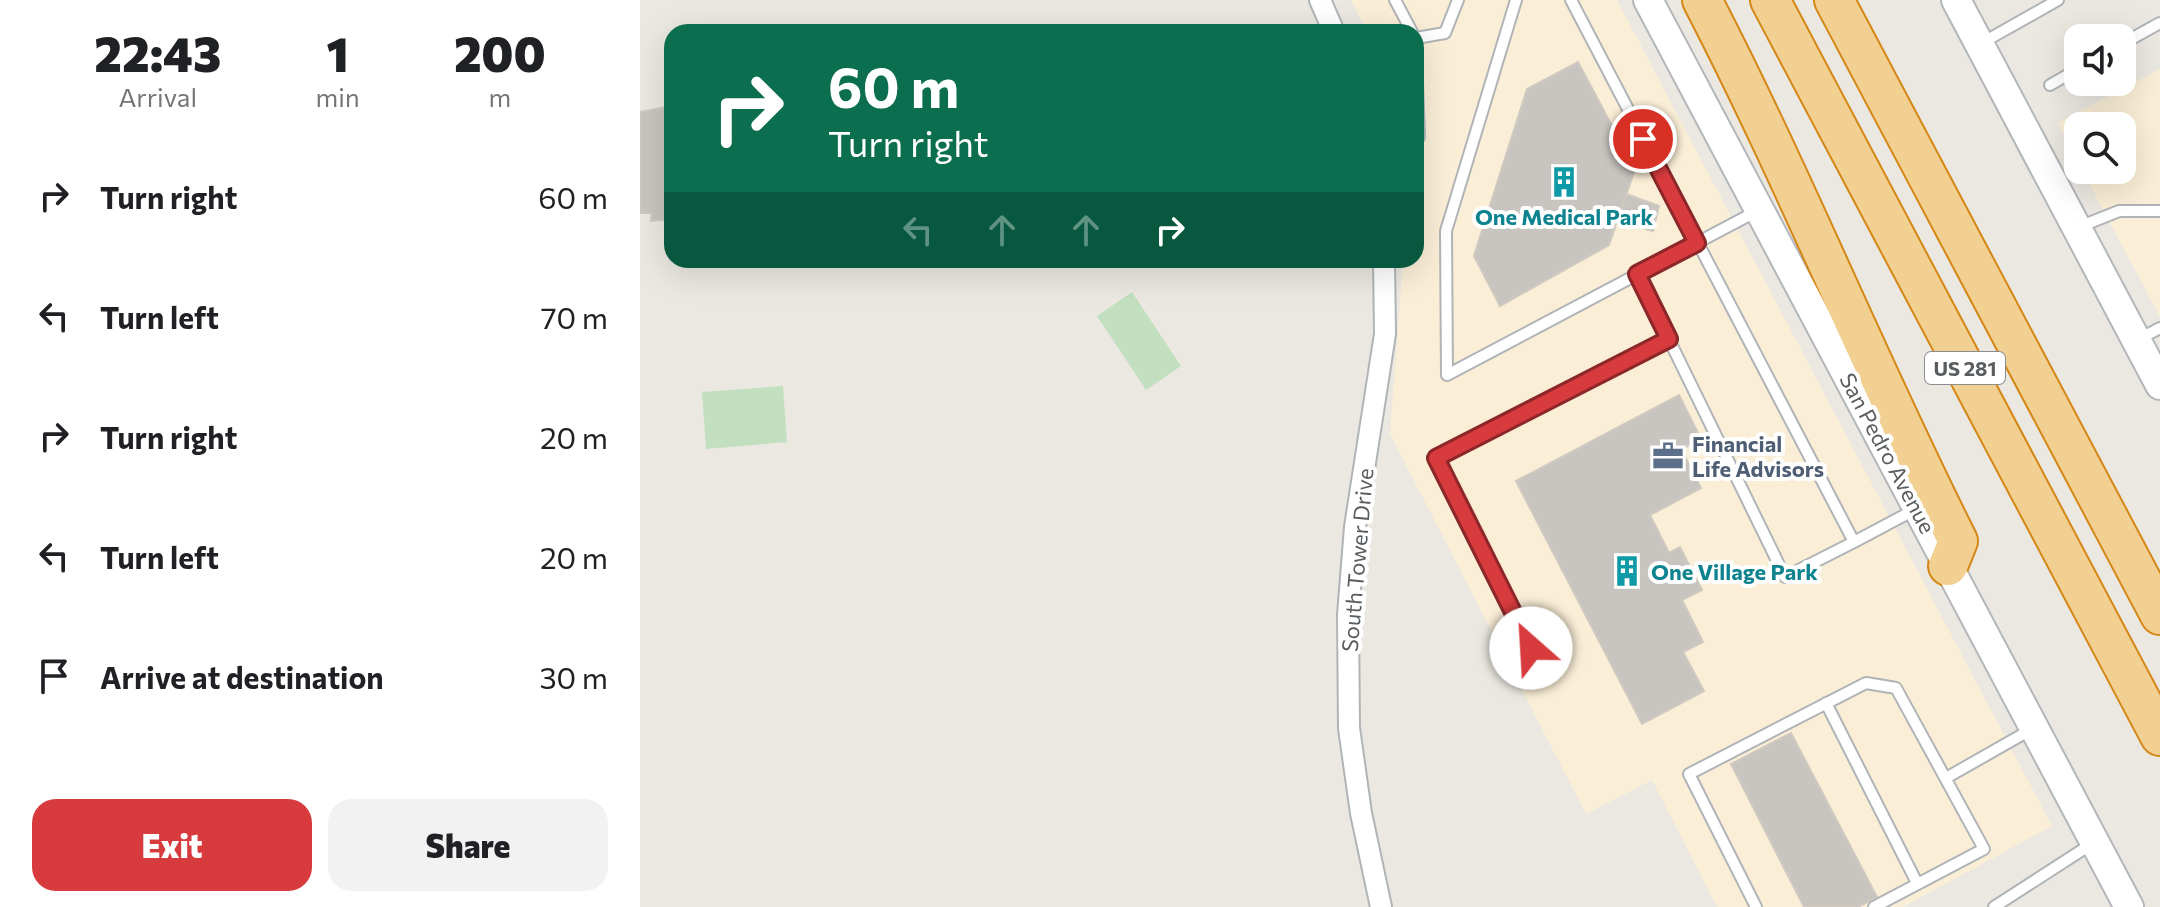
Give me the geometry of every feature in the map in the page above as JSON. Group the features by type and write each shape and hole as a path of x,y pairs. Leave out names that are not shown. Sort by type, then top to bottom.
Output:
{"highway":[{"path":"1702,0 1760,112 1903,431 1958,541 1948,566"},
{"name":"US 281","path":"1770,0 2160,736"},
{"name":"US 281","path":"1834,0 2160,615"}],"main road":[{"name":"San Pedro Avenue","path":"1648,0 2129,907"},
{"path":"1956,0 2077,228 2148,334 2160,385"}],"street":[{"path":"1320,0 1330,24"},
{"name":"South Tower Drive","path":"1381,907 1361,813 1349,728 1348,615 1355,527 1385,334 1384,268"}],"lane":[{"path":"1395,0 1408,24"},
{"path":"1424,37 1445,33 1458,0"},
{"path":"1516,0 1446,231 1447,375 1760,210"},
{"path":"1571,0 1854,542"},
{"path":"1980,44 2058,0"},
{"path":"2136,36 2160,23"},
{"path":"2050,85 2064,77"},
{"path":"2077,228 2119,211 2160,211"},
{"path":"1637,274 1785,577 1917,508"},
{"path":"1531,648 1436,458 1669,339"},
{"path":"1756,907 1689,774 1866,683 1896,688 1984,849 1874,907"},
{"path":"1826,703 1917,883"},
{"path":"1946,778 2034,728"},
{"path":"1994,907 2095,842"}],"shaded area":[{"path":"1351,0 1617,0 2052,826 1903,907 1717,907 1652,780 1586,814 1390,434 1402,268 1424,268 1424,24 1363,24"},
{"path":"2160,69 2160,317 2089,184 2136,184 2136,112 2079,112 2109,96 2136,96 2136,82"},
{"path":"2064,120 2064,135 2058,123"}],"green space":[{"path":"1132,292 1181,366 1146,390 1097,316"},
{"path":"783,386 787,442 706,449 702,392"}],"building":[{"name":"One Medical Park","path":"1578,62 1635,169 1609,245 1500,306 1474,256 1527,89"},
{"path":"664,108 664,220 651,221 652,213 640,213 640,112"},
{"path":"1626,194 1659,206 1653,231 1617,221"},
{"name":"One Village Park","path":"1679,395 1701,439 1681,449 1701,488 1650,515 1669,553 1680,547 1702,590 1682,600 1703,642 1683,652 1704,691 1642,724 1516,481"},
{"path":"1791,733 1877,897 1858,907 1804,907 1731,764"}],"place":[{"name":"One Medical Park","path":"1564,182"},
{"name":"Financial Life Advisors","path":"1668,456"},
{"name":"One Village Park","path":"1627,571"}],"route":[{"path":"1531,648 1436,458 1669,339 1637,274 1697,243 1643,139"}]}
